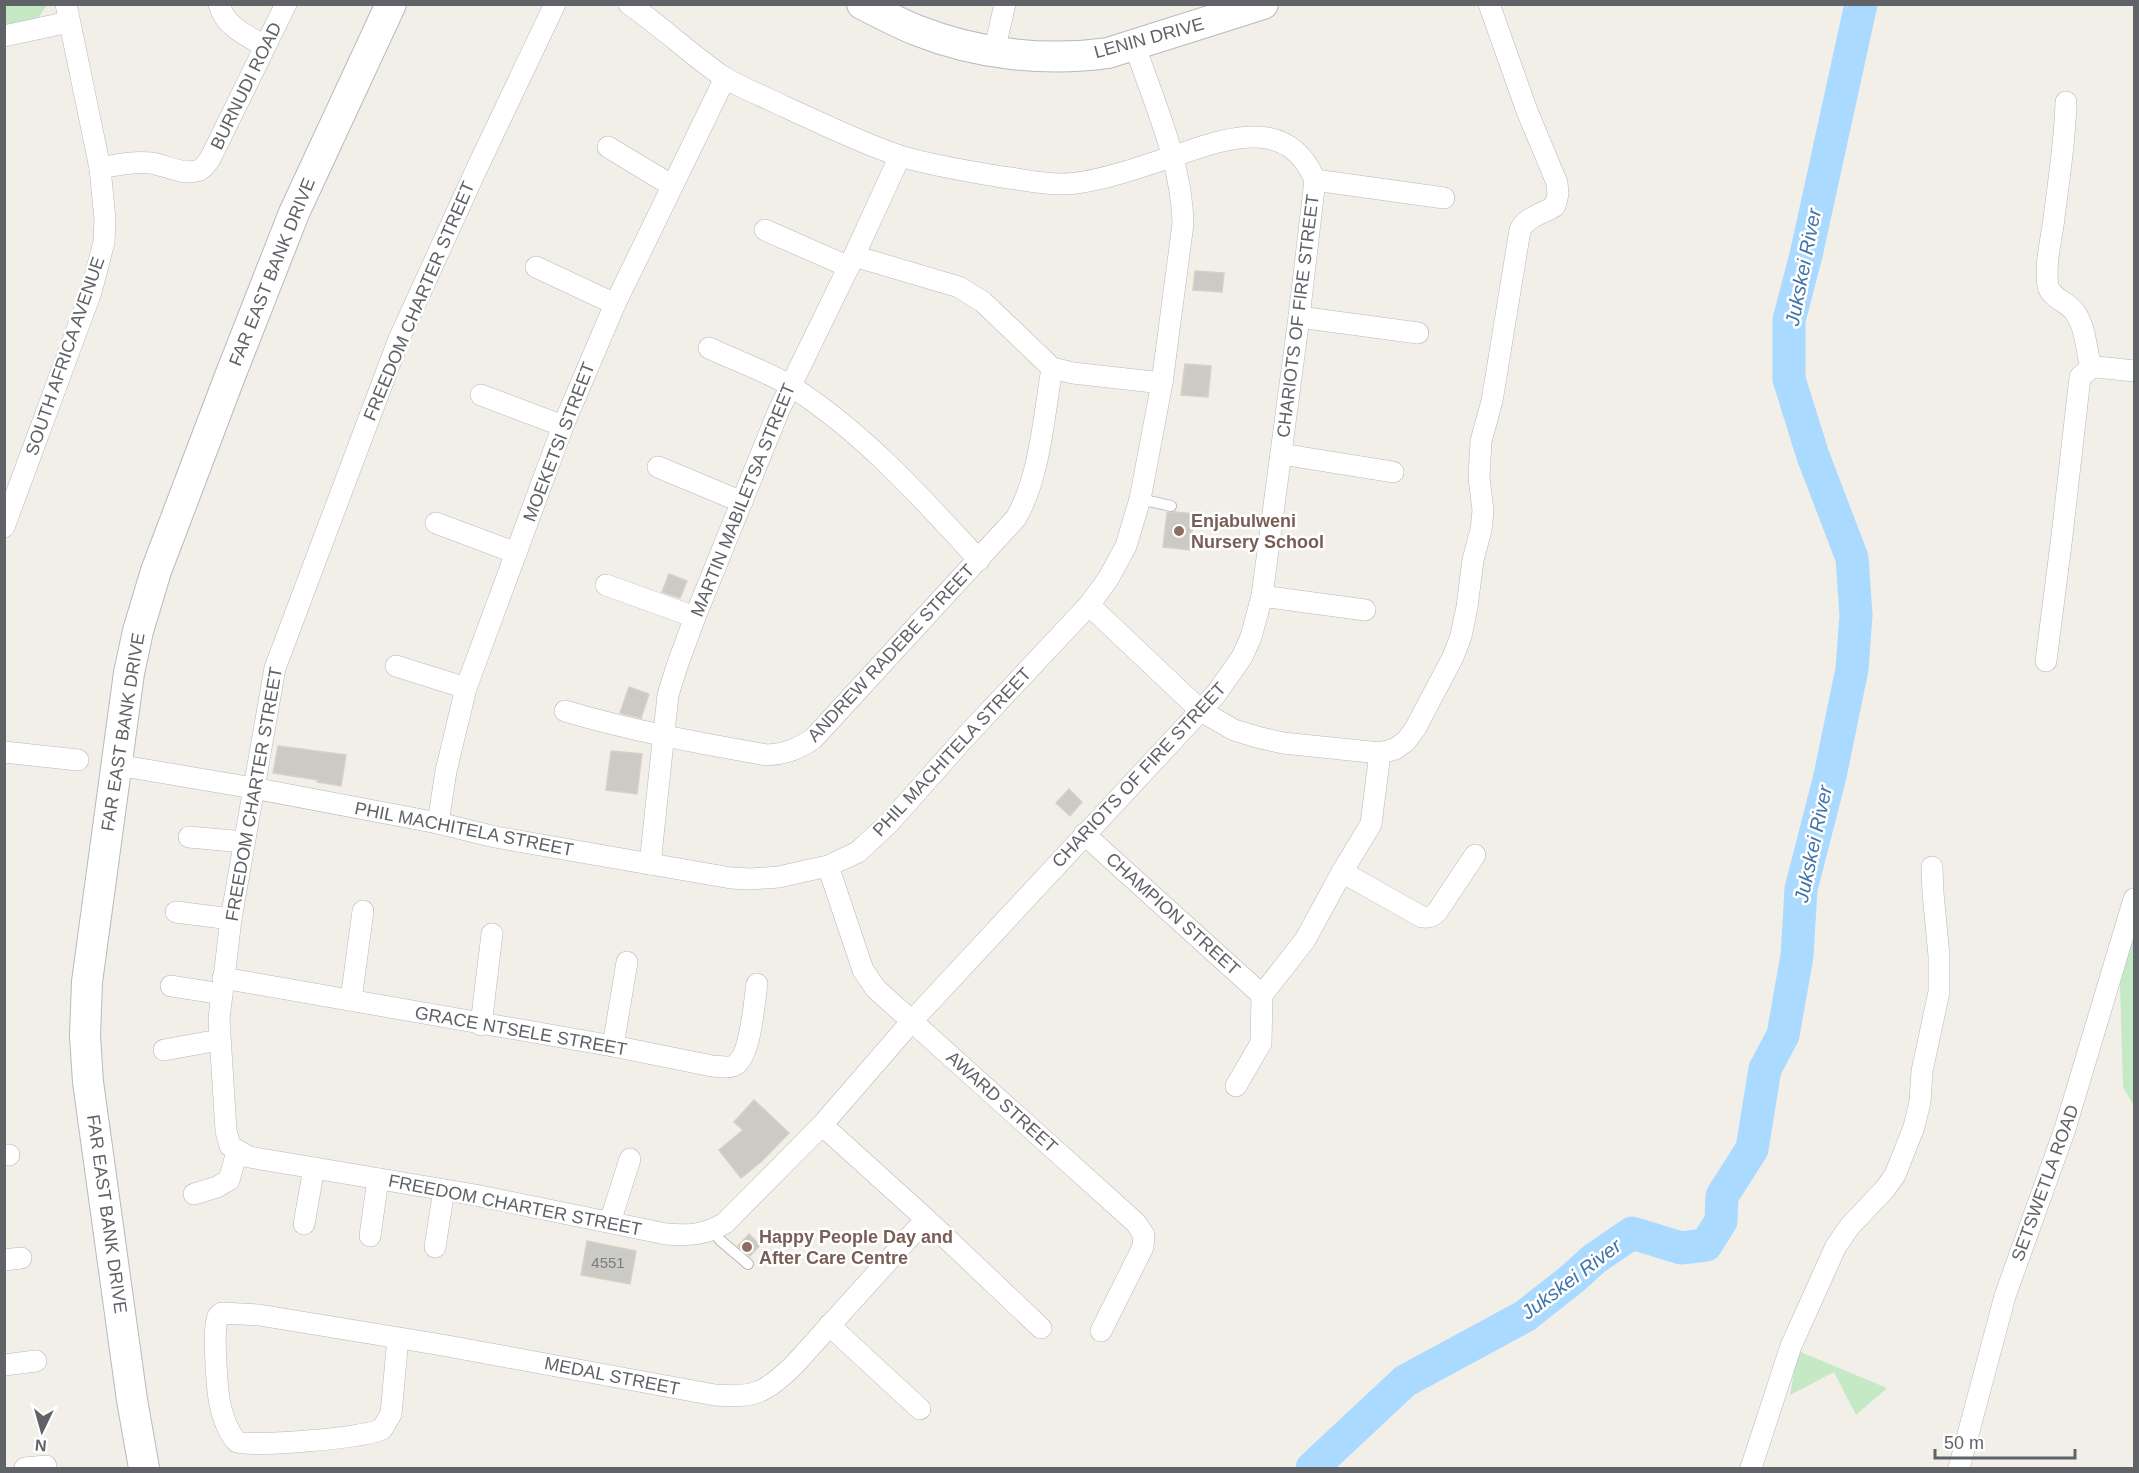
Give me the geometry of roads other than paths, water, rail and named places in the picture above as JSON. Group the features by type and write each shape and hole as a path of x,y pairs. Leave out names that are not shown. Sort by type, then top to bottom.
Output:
{"street":[{"path":"219,4 224,18 233,27 265,46"},
{"name":"BURNUDI ROAD","path":"100,168 147,163 186,172 201,169 210,159 286,4"},
{"name":"FAR EAST BANK DRIVE","path":"144,1468 132,1400 88,1082 85,1036 87,982 135,642 156,571 294,213 391,4"},
{"name":"FREEDOM CHARTER STREET","path":"555,4 403,328 275,668 231,919 219,1019 226,1131 231,1146 237,1152 249,1157 444,1190 676,1234 700,1234 712,1231"},
{"path":"629,4 725,78 857,139 900,156 974,172 1057,184 1083,183 1173,156"},
{"name":"LENIN DRIVE","path":"862,4 917,30 976,49 1048,56 1083,56 1135,46 1263,4"},
{"path":"994,52 1005,4"},
{"path":"1089,605 1201,711 1234,730 1257,738 1380,753 1395,749 1406,741 1415,729 1453,657 1461,636 1467,608 1473,560 1481,530 1483,511 1479,477 1481,441 1494,390 1520,230 1527,220 1556,206 1558,194 1557,183 1527,111 1489,4"},
{"path":"4,36 68,13"},
{"name":"SOUTH AFRICA AVENUE","path":"4,527 100,265 104,242 105,220 100,168 68,13"},
{"name":"PHIL MACHITELA STREET","path":"117,765 438,823 495,837 731,878 779,877 828,866 858,852 890,823 969,733 1089,605 1117,565 1126,546 1140,499 1162,383 1183,224 1183,211 1173,156 1135,46"},
{"name":"MOEKETSI STREET","path":"438,823 446,771 466,688 563,426 615,304 725,78"},
{"path":"2066,102 2065,132 2049,256 2048,284 2051,292 2074,310 2084,334 2091,368"},
{"name":"CHARIOTS OF FIRE STREET","path":"712,1231 730,1218 822,1125 912,1021 1201,711 1222,687 1242,657 1251,637 1262,596 1315,180 1304,160 1294,150 1279,141 1262,137 1240,137 1215,141 1173,156"},
{"path":"608,147 671,185"},
{"name":"MARTIN MABILETSA STREET","path":"650,864 668,695 695,617 790,386 900,156"},
{"path":"1315,180 1444,198"},
{"path":"765,230 851,262 959,287 983,302 1052,368 1073,373 1162,383"},
{"path":"536,267 615,304"},
{"path":"1299,317 1418,333"},
{"name":"ANDREW RADEBE STREET","path":"709,348 790,386 847,427 937,515 979,560"},
{"name":"ANDREW RADEBE STREET","path":"565,711 663,737 767,755 784,754 797,750 813,739 1016,518 1024,504 1034,472 1052,368"},
{"path":"2046,661 2080,377 2091,368 2134,371"},
{"path":"482,395 563,426"},
{"path":"1281,454 1393,472"},
{"path":"658,467 742,501"},
{"path":"436,523 516,553"},
{"path":"606,585 695,617"},
{"path":"1262,596 1365,610"},
{"path":"396,666 466,688"},
{"path":"4,752 78,760"},
{"path":"1236,1086 1261,1043 1262,994 1305,940 1371,824 1380,753"},
{"name":"CHAMPION STREET","path":"1084,834 1262,994"},
{"path":"189,837 244,843"},
{"path":"1342,872 1427,918 1437,912 1475,855"},
{"name":"AWARD STREET","path":"828,866 864,970 876,989 1136,1223 1144,1234 1143,1247 1101,1331"},
{"path":"1751,1468 1791,1346 1836,1246 1850,1226 1895,1175 1914,1127 1920,1102 1922,1071 1939,992 1939,956 1932,893 1932,867"},
{"name":"SETSWETLA ROAD","path":"1959,1468 2005,1296 2066,1129 2134,899"},
{"path":"351,1000 363,910"},
{"path":"176,912 231,919"},
{"path":"482,1025 492,934"},
{"path":"613,1047 627,962"},
{"name":"GRACE NTSELE STREET","path":"171,986 223,986 351,1000 712,1066 728,1067 736,1064 744,1055 757,984"},
{"path":"164,1050 219,1040"},
{"path":"822,1125 1041,1328"},
{"path":"194,1194 217,1187 230,1180 237,1152"},
{"path":"610,1222 630,1159"},
{"path":"304,1224 314,1168"},
{"path":"370,1236 378,1179"},
{"path":"435,1247 444,1190"},
{"name":"MEDAL STREET","path":"398,1338 391,1414 382,1430 364,1435 244,1444 237,1442 230,1435 219,1402 216,1322 219,1314 226,1312 259,1315 398,1338 715,1395 748,1396 762,1392 778,1380 926,1219"},
{"path":"828,1325 920,1409"},
{"path":"4,1365 36,1361"}],"lane":[{"path":"1140,499 1171,506"},
{"path":"712,1231 748,1264"}],"waterway":[{"name":"Jukskei River","path":"1312,1468 1405,1381 1525,1316 1594,1259 1632,1233 1681,1248 1706,1245 1721,1221 1722,1196 1752,1149 1765,1069 1783,1035 1797,956 1801,889 1830,776 1852,669 1856,615 1852,558 1813,456 1789,379 1789,320 1806,255 1861,4"}],"place":[{"name":"Enjabulweni Nursery School","path":"1179,531"},
{"name":"Happy People Day and After Care Centre","path":"747,1247"}]}
